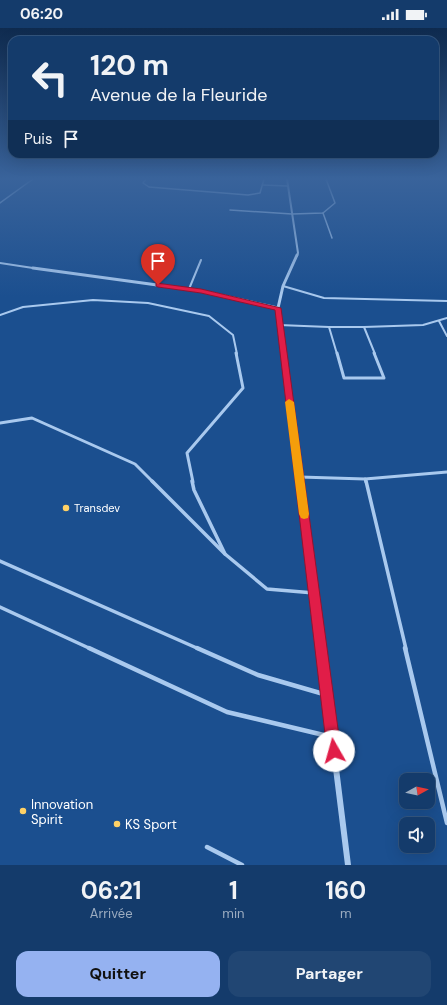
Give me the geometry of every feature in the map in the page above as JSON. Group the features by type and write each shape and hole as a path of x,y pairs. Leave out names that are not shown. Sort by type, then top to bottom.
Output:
{"street":[{"path":"293,218 298,253 283,286 278,308 279,325 300,478 348,865"},
{"path":"33,268 189,289 278,308"}],"lane":[{"path":"325,218 332,238"},
{"path":"189,289 201,260"},
{"path":"0,263 33,268"},
{"path":"283,286 324,298 447,301"},
{"path":"0,315 23,306 93,300 148,303 209,316 233,335 243,388 187,453 194,490 225,554"},
{"path":"279,325 329,327 423,326 447,318"},
{"path":"439,321 447,336"},
{"path":"329,327 344,378 384,378 364,327"},
{"path":"0,423 32,418 135,464 225,554 267,589 314,593"},
{"path":"300,478 365,478 447,472"},
{"path":"365,478 447,823"},
{"path":"0,561 258,674 327,695"},
{"path":"0,607 227,712 332,737"},
{"path":"207,847 242,865"}],"slow traffic":[{"path":"289,402 304,514"}],"place":[{"name":"Transdev","path":"66,508"},
{"name":"Innovation Spirit","path":"23,811"},
{"name":"KS Sport","path":"117,824"}],"route":[{"path":"158,285 201,291 278,308 334,751"}]}
